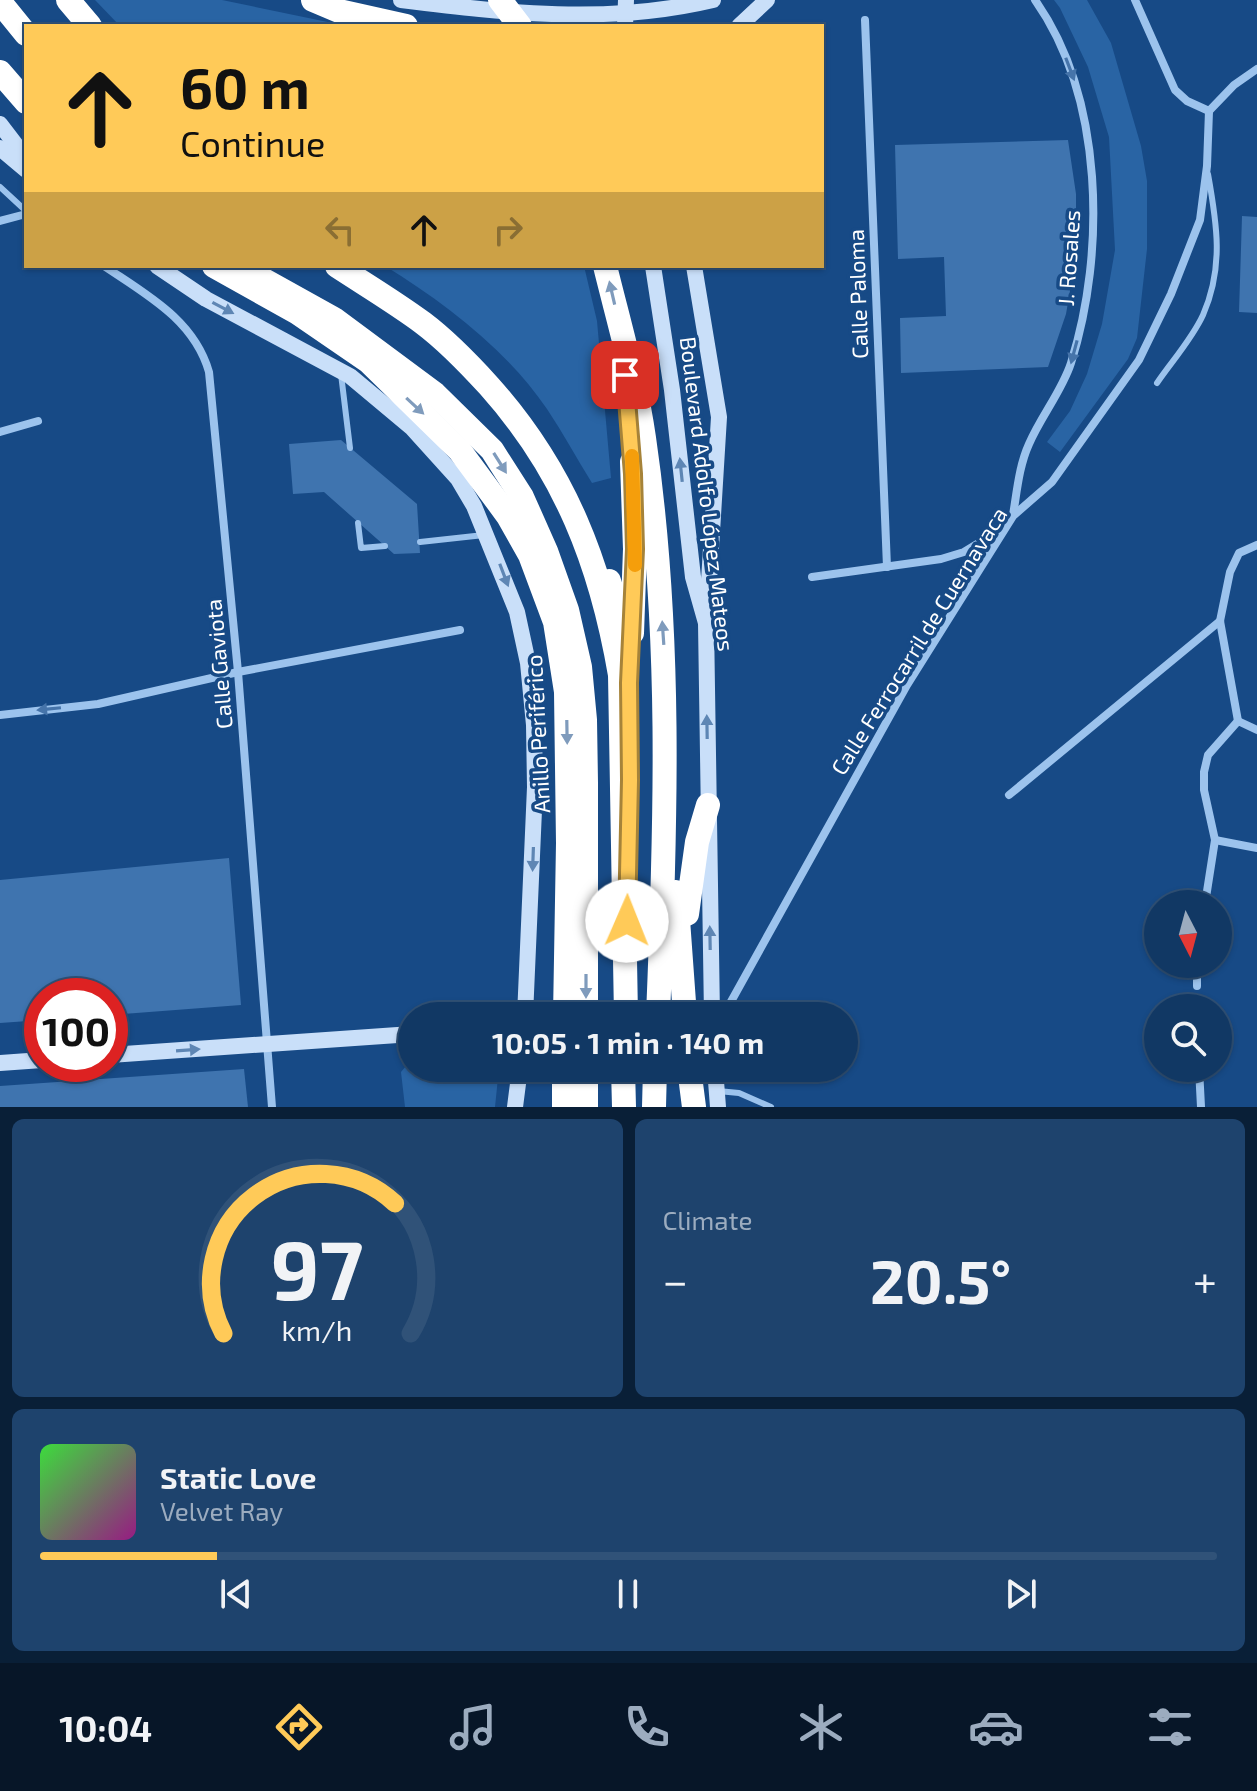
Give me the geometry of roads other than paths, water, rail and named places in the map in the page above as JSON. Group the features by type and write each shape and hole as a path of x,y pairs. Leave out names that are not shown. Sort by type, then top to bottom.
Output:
{"highway":[{"path":"16,0 35,24"},
{"path":"68,0 88,24"},
{"path":"313,0 339,11 397,24"},
{"path":"500,0 518,24"},
{"path":"0,2 24,32"},
{"path":"0,72 24,100"},
{"path":"0,93 24,119"},
{"name":"Anillo Periférico","path":"218,268 298,313 368,361 460,451 508,516 530,555 555,622 566,692 565,1002"},
{"path":"243,268 334,319 435,394 492,450 528,510 567,610 580,667 586,783 586,1002"},
{"path":"333,268 397,311 440,349 507,419 556,482 591,539 614,593 625,640 629,683"},
{"path":"340,268 425,324 472,367 511,410 534,440 555,476 591,555 612,629 620,675 626,1002"},
{"path":"605,268 644,435 658,555 664,647 665,795 658,1002"},
{"path":"619,325 633,474 635,549 629,683 626,1002"},
{"path":"665,795 684,1002"},
{"path":"692,1002 687,917 697,842 708,805"},
{"path":"564,1082 564,1107"},
{"path":"586,1082 586,1107"},
{"path":"625,1082 626,1107"},
{"path":"654,1107 655,1082"},
{"path":"696,1082 707,1103"},
{"path":"702,1082 707,1103"}],"main road":[{"path":"401,0 561,16 641,14 713,0"},
{"path":"625,24 626,0"},
{"path":"741,24 767,0"},
{"path":"0,124 24,155"},
{"path":"0,148 24,168"},
{"path":"160,268 206,299 341,371 383,402 458,479 488,535 517,612 528,663 534,725 532,903 526,1002"},
{"name":"Boulevard Adolfo López Mateos","path":"653,268 672,390 693,577 706,623 712,1002"},
{"path":"694,268 719,417 706,623"},
{"path":"128,1054 398,1035"},
{"path":"0,1063 24,1061"},
{"path":"515,1107 518,1082"},
{"path":"707,1103 712,1082"}],"street":[{"name":"J. Rosales","path":"1013,516 1020,472 1029,444 1070,366 1087,304 1094,231 1084,108 1061,45 1035,0"},
{"path":"1135,0 1175,90 1187,101 1209,111 1234,85 1257,69"},
{"name":"Calle Paloma","path":"865,20 887,567"},
{"name":"Calle Ferrocarril de Cuernavaca","path":"731,1002 907,685 1013,516 1052,482 1139,360 1171,294 1200,220 1207,166 1209,111"},
{"path":"0,221 24,213"},
{"name":"Calle Gaviota","path":"107,268 170,312 192,333 209,372 238,672 272,1107"},
{"path":"0,432 38,421"},
{"path":"812,577 964,552 1013,516"},
{"path":"1238,721 1220,621 1230,572 1239,553 1257,545"},
{"path":"1009,795 1220,621"},
{"path":"0,715 98,704 238,672 460,630"},
{"path":"1238,721 1257,730"},
{"path":"1207,890 1215,840 1204,790 1204,772 1208,755 1238,721"},
{"path":"1215,840 1257,848"},
{"path":"1197,978 1197,986"},
{"path":"1200,1082 1201,1107"}],"lane":[{"path":"1157,383 1202,318 1215,282 1218,227 1207,166"},
{"path":"0,187 24,210"},
{"path":"341,371 350,448"},
{"path":"358,523 361,548 385,546"},
{"path":"420,542 488,535"},
{"path":"707,1103 739,1093 771,1107"}]}
